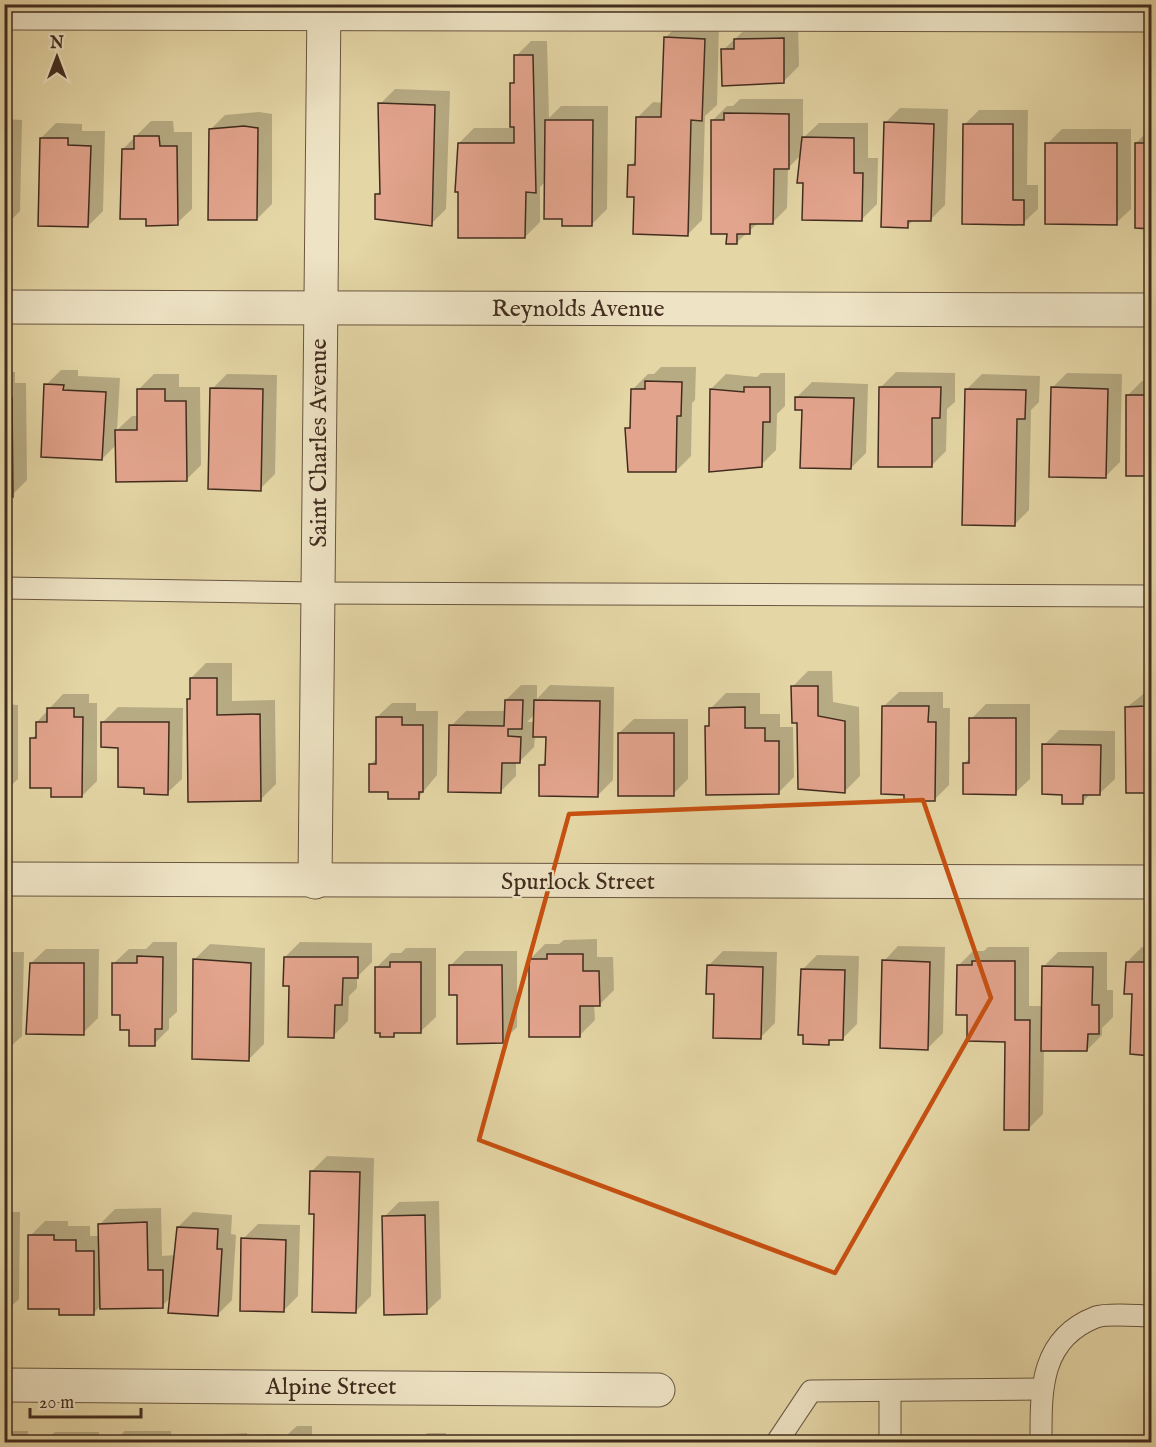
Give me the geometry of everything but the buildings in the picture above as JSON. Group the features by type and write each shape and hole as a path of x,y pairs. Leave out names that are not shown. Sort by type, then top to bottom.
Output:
{"street":[{"name":"Saint Charles Avenue","path":"315,882 324,12"},
{"name":"Reynolds Avenue","path":"4,307 1152,310"},
{"name":"Spurlock Street","path":"4,879 315,882 1152,882"},
{"name":"Alpine Street","path":"4,1385 658,1390"}],"lane":[{"path":"4,19 324,12 1152,21"},
{"path":"4,588 318,593 1152,596"},
{"path":"1041,1443 1041,1389 1047,1363 1065,1337 1097,1316 1152,1316"},
{"path":"777,1443 811,1391 1041,1389"},
{"path":"890,1391 890,1443"}],"highlighted area":[{"path":"923,800 991,998 835,1273 479,1140 569,814"}]}
